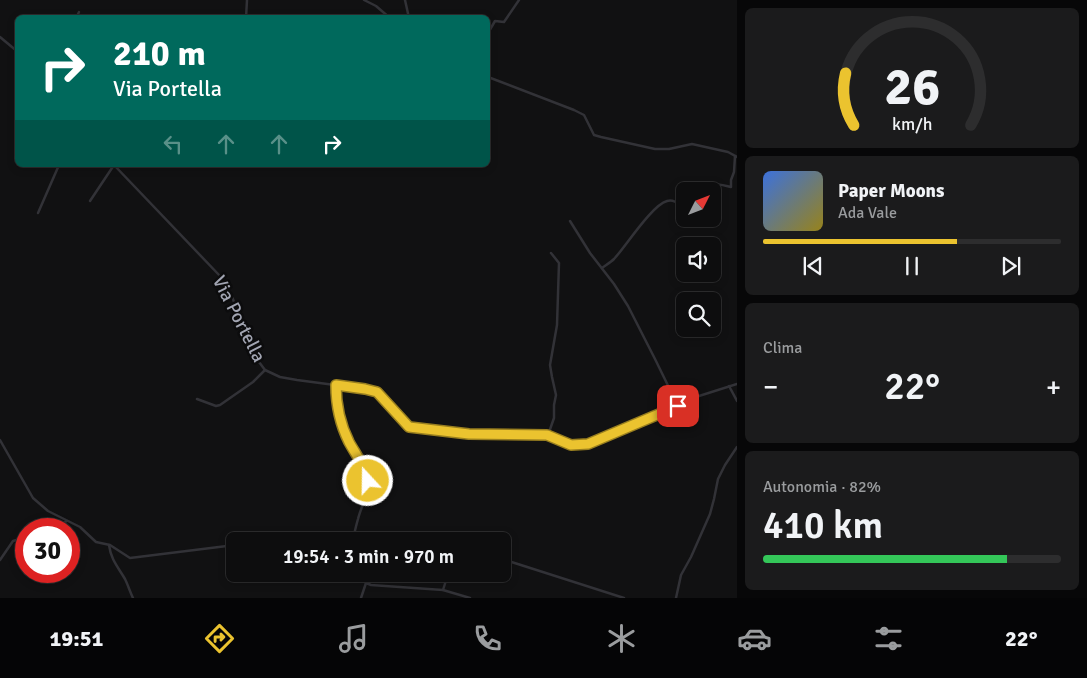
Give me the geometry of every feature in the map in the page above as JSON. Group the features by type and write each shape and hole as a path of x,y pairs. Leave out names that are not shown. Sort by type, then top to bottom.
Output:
{"street":[{"path":"246,15 247,0"},
{"path":"364,0 376,6 386,15"},
{"path":"405,0 408,15"},
{"path":"490,30 495,21 504,22 519,0"},
{"path":"0,37 15,50"},
{"path":"490,78 584,115 594,134 601,137 663,150 692,144 728,152 736,157 731,187 721,184"},
{"path":"38,212 58,167"},
{"path":"90,201 113,167"},
{"name":"Via Portella","path":"116,167 220,276 233,299 250,350 265,370 280,377 377,392 409,427 469,434 548,436 571,445 588,444 699,396 737,384"},
{"path":"602,268 613,260 660,205 667,201 676,202"},
{"path":"570,221 590,254 628,306 678,406"},
{"path":"548,436 554,418 556,395 550,365 557,325 559,264 551,253"},
{"path":"197,398 216,406 220,405 253,382 265,370"},
{"path":"336,385 336,398 340,419 350,443 366,472 368,481 355,532"},
{"path":"729,386 737,401"},
{"path":"0,440 33,498 48,511 61,518"},
{"path":"676,598 681,575 710,514 718,479 737,447"},
{"path":"80,527 96,542 109,545 130,558 226,546"},
{"path":"0,560 15,540"},
{"path":"109,545 112,559 126,580 133,598"},
{"path":"511,562 624,598"},
{"path":"443,590 446,582"},
{"path":"362,598 366,583 371,585 443,590 470,598"}],"route":[{"path":"368,481 361,461 343,429 336,398 336,385 377,392 409,427 469,434 547,435 571,445 588,444 678,406"}]}
